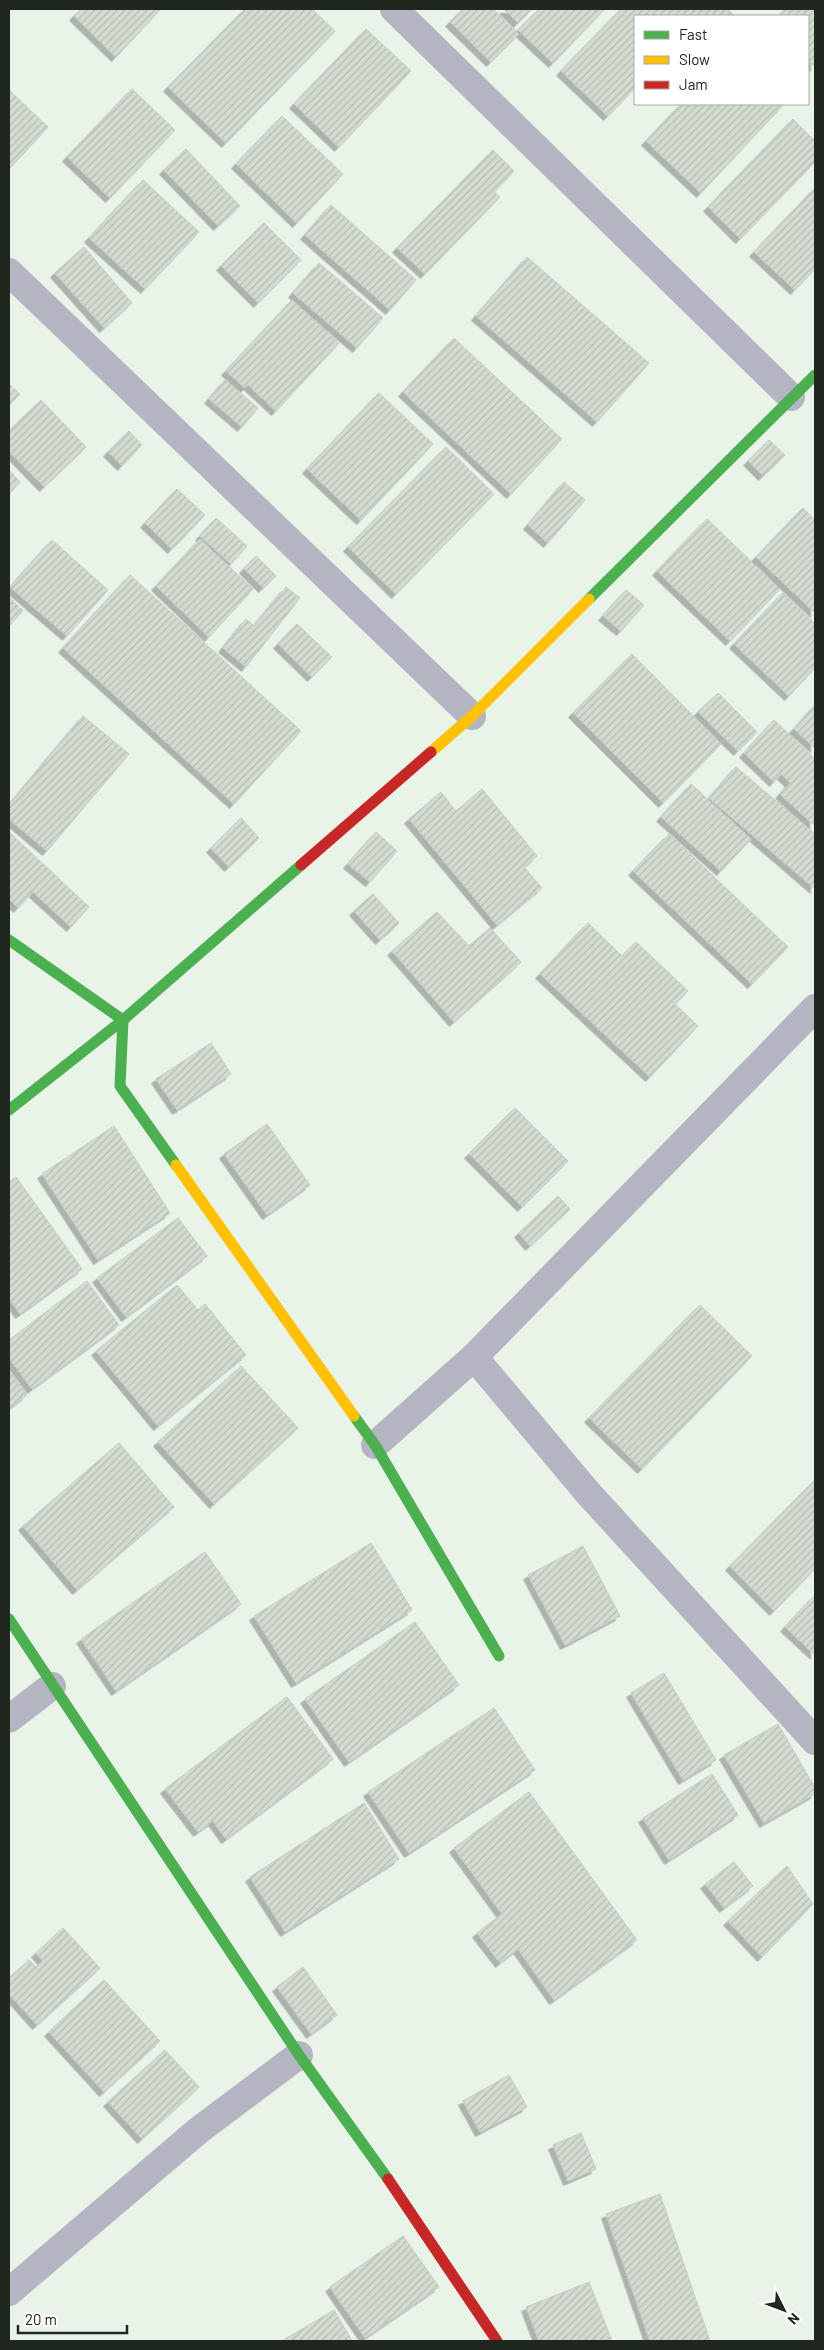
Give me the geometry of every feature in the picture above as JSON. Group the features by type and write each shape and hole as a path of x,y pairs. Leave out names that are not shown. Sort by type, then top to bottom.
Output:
{"street":[{"path":"394,9 790,397"},
{"path":"9,272 472,716"},
{"path":"9,1110 122,1020 472,716 790,397 815,375"},
{"path":"9,940 122,1020"},
{"path":"375,1445 474,1357 815,1008"},
{"path":"122,1020 120,1086 375,1445 499,1656"},
{"path":"474,1357 588,1493 815,1741"},
{"path":"9,1618 52,1686 299,2055 380,2168 497,2341"},
{"path":"9,1719 52,1686"},
{"path":"9,2292 199,2130 299,2055"}],"building":[{"path":"81,9 161,9 116,57 74,16"},
{"path":"245,9 312,9 335,31 226,143 168,87"},
{"path":"463,9 493,9 519,34 491,62 450,22"},
{"path":"504,9 532,9 518,23"},
{"path":"539,9 605,9 553,63 518,30"},
{"path":"621,9 727,9 734,15 634,15 634,89 608,116 561,71"},
{"path":"785,9 815,9 815,67 809,61 809,15 780,15"},
{"path":"366,29 411,71 339,147 294,104"},
{"path":"132,89 175,130 110,198 67,157"},
{"path":"9,90 48,127 9,169"},
{"path":"680,105 783,105 701,193 646,141"},
{"path":"282,116 343,174 297,223 236,164"},
{"path":"793,119 815,141 815,162 740,239 708,207"},
{"path":"186,149 240,206 218,226 164,170"},
{"path":"493,150 514,171 494,192 500,197 425,274 397,248"},
{"path":"143,180 199,232 145,289 89,238"},
{"path":"815,188 815,269 795,290 754,252"},
{"path":"331,205 416,280 390,310 305,235"},
{"path":"264,223 301,260 258,303 221,266"},
{"path":"84,247 132,303 104,328 55,273"},
{"path":"527,257 649,363 597,422 476,316"},
{"path":"319,263 383,318 357,348 293,293"},
{"path":"292,300 339,343 276,411 248,385 245,388 226,371"},
{"path":"454,338 562,439 511,494 403,392"},
{"path":"225,380 258,408 242,427 209,399"},
{"path":"9,384 20,394 9,405"},
{"path":"379,393 433,444 361,520 307,469"},
{"path":"41,400 86,447 44,487 9,451 9,431"},
{"path":"129,431 142,445 122,466 108,452"},
{"path":"769,440 785,455 763,476 748,461"},
{"path":"446,447 494,494 396,594 348,547"},
{"path":"9,470 20,482 9,494"},
{"path":"564,482 585,500 548,543 528,525"},
{"path":"177,489 205,515 172,549 145,523"},
{"path":"803,508 815,520 815,613 756,557"},
{"path":"216,518 247,546 231,564 200,536"},
{"path":"707,519 780,589 730,641 657,571"},
{"path":"200,539 253,589 209,637 156,586"},
{"path":"52,540 108,590 67,636 10,587"},
{"path":"256,556 276,576 263,588 244,569"},
{"path":"130,575 301,731 234,804 63,648"},
{"path":"286,587 300,598 246,667 223,648 246,619 254,626"},
{"path":"626,590 644,605 621,631 603,616"},
{"path":"783,593 815,624 815,668 789,696 734,644"},
{"path":"9,597 23,611 9,626"},
{"path":"297,624 332,657 312,677 278,644"},
{"path":"632,654 721,744 663,803 573,713"},
{"path":"718,693 757,732 738,751 698,712"},
{"path":"815,705 815,748 794,729"},
{"path":"83,716 129,754 47,851 9,819 9,805"},
{"path":"774,720 815,759 814,825 780,794 790,783 781,774 774,782 744,753"},
{"path":"736,767 815,834 815,889 709,798"},
{"path":"691,784 751,839 721,871 661,817"},
{"path":"482,789 537,856 524,867 542,888 497,925 409,819 441,792 456,811"},
{"path":"241,818 259,838 229,867 211,848"},
{"path":"9,832 89,907 71,927 33,892 18,908 9,899"},
{"path":"376,832 397,851 370,882 348,864"},
{"path":"669,834 788,947 752,984 633,871"},
{"path":"373,894 399,923 380,940 354,911"},
{"path":"437,912 469,946 490,928 521,962 454,1022 392,951"},
{"path":"588,923 622,956 636,942 688,991 675,1004 698,1026 650,1077 540,974"},
{"path":"211,1043 231,1074 177,1110 156,1079"},
{"path":"515,1108 568,1161 522,1207 469,1154"},
{"path":"267,1124 310,1185 267,1215 224,1154"},
{"path":"114,1126 170,1213 98,1260 42,1174"},
{"path":"16,1177 82,1269 20,1314 9,1298 9,1182"},
{"path":"558,1196 570,1209 530,1246 519,1233"},
{"path":"178,1218 207,1256 126,1317 97,1278"},
{"path":"87,1281 119,1325 32,1389 9,1358 9,1340"},
{"path":"177,1285 198,1310 205,1304 246,1355 158,1426 96,1351"},
{"path":"700,1305 752,1356 642,1469 589,1418"},
{"path":"241,1366 298,1428 214,1504 158,1442"},
{"path":"9,1370 27,1395 9,1409"},
{"path":"119,1443 174,1507 77,1590 23,1526"},
{"path":"815,1480 815,1569 774,1611 730,1566"},
{"path":"371,1543 412,1610 296,1683 254,1616"},
{"path":"583,1546 620,1616 565,1645 528,1575"},
{"path":"205,1552 241,1604 116,1691 81,1639"},
{"path":"815,1595 815,1655 785,1627"},
{"path":"415,1622 459,1685 349,1762 305,1699"},
{"path":"664,1673 716,1760 683,1780 631,1693"},
{"path":"287,1697 333,1759 226,1839 213,1821 198,1832 165,1789"},
{"path":"494,1708 535,1770 409,1853 368,1792"},
{"path":"778,1724 815,1788 815,1794 764,1823 724,1755"},
{"path":"712,1774 738,1815 669,1860 643,1818"},
{"path":"529,1792 637,1940 554,2000 518,1949 500,1963 477,1933 502,1914 454,1848"},
{"path":"364,1803 399,1859 285,1932 250,1877"},
{"path":"734,1862 753,1886 724,1908 705,1884"},
{"path":"787,1866 813,1904 762,1957 728,1921"},
{"path":"63,1928 100,1968 37,2025 9,1994 9,1978 29,1960 36,1967 43,1961 36,1953"},
{"path":"303,1967 337,2015 311,2034 277,1987"},
{"path":"104,1980 160,2041 104,2092 49,2032"},
{"path":"165,2050 199,2087 142,2139 108,2102"},
{"path":"509,2075 527,2107 480,2132 463,2101"},
{"path":"581,2133 596,2169 568,2181 553,2145"},
{"path":"660,2194 710,2341 650,2341 606,2214"},
{"path":"403,2236 439,2287 365,2338 330,2287"},
{"path":"589,2282 612,2341 539,2341 526,2307"},
{"path":"334,2310 352,2341 282,2341"}],"traffic: fast":[{"path":"589,599 815,375"},
{"path":"9,1110 123,1020 301,865"},
{"path":"9,940 123,1020 120,1086 176,1165"},
{"path":"354,1416 375,1445 499,1656"},
{"path":"9,1619 299,2055 388,2179"}],"traffic: slow":[{"path":"431,752 472,716 589,599"},
{"path":"176,1165 354,1416"}],"traffic: jam":[{"path":"301,865 431,752"},
{"path":"388,2179 497,2341"}]}
